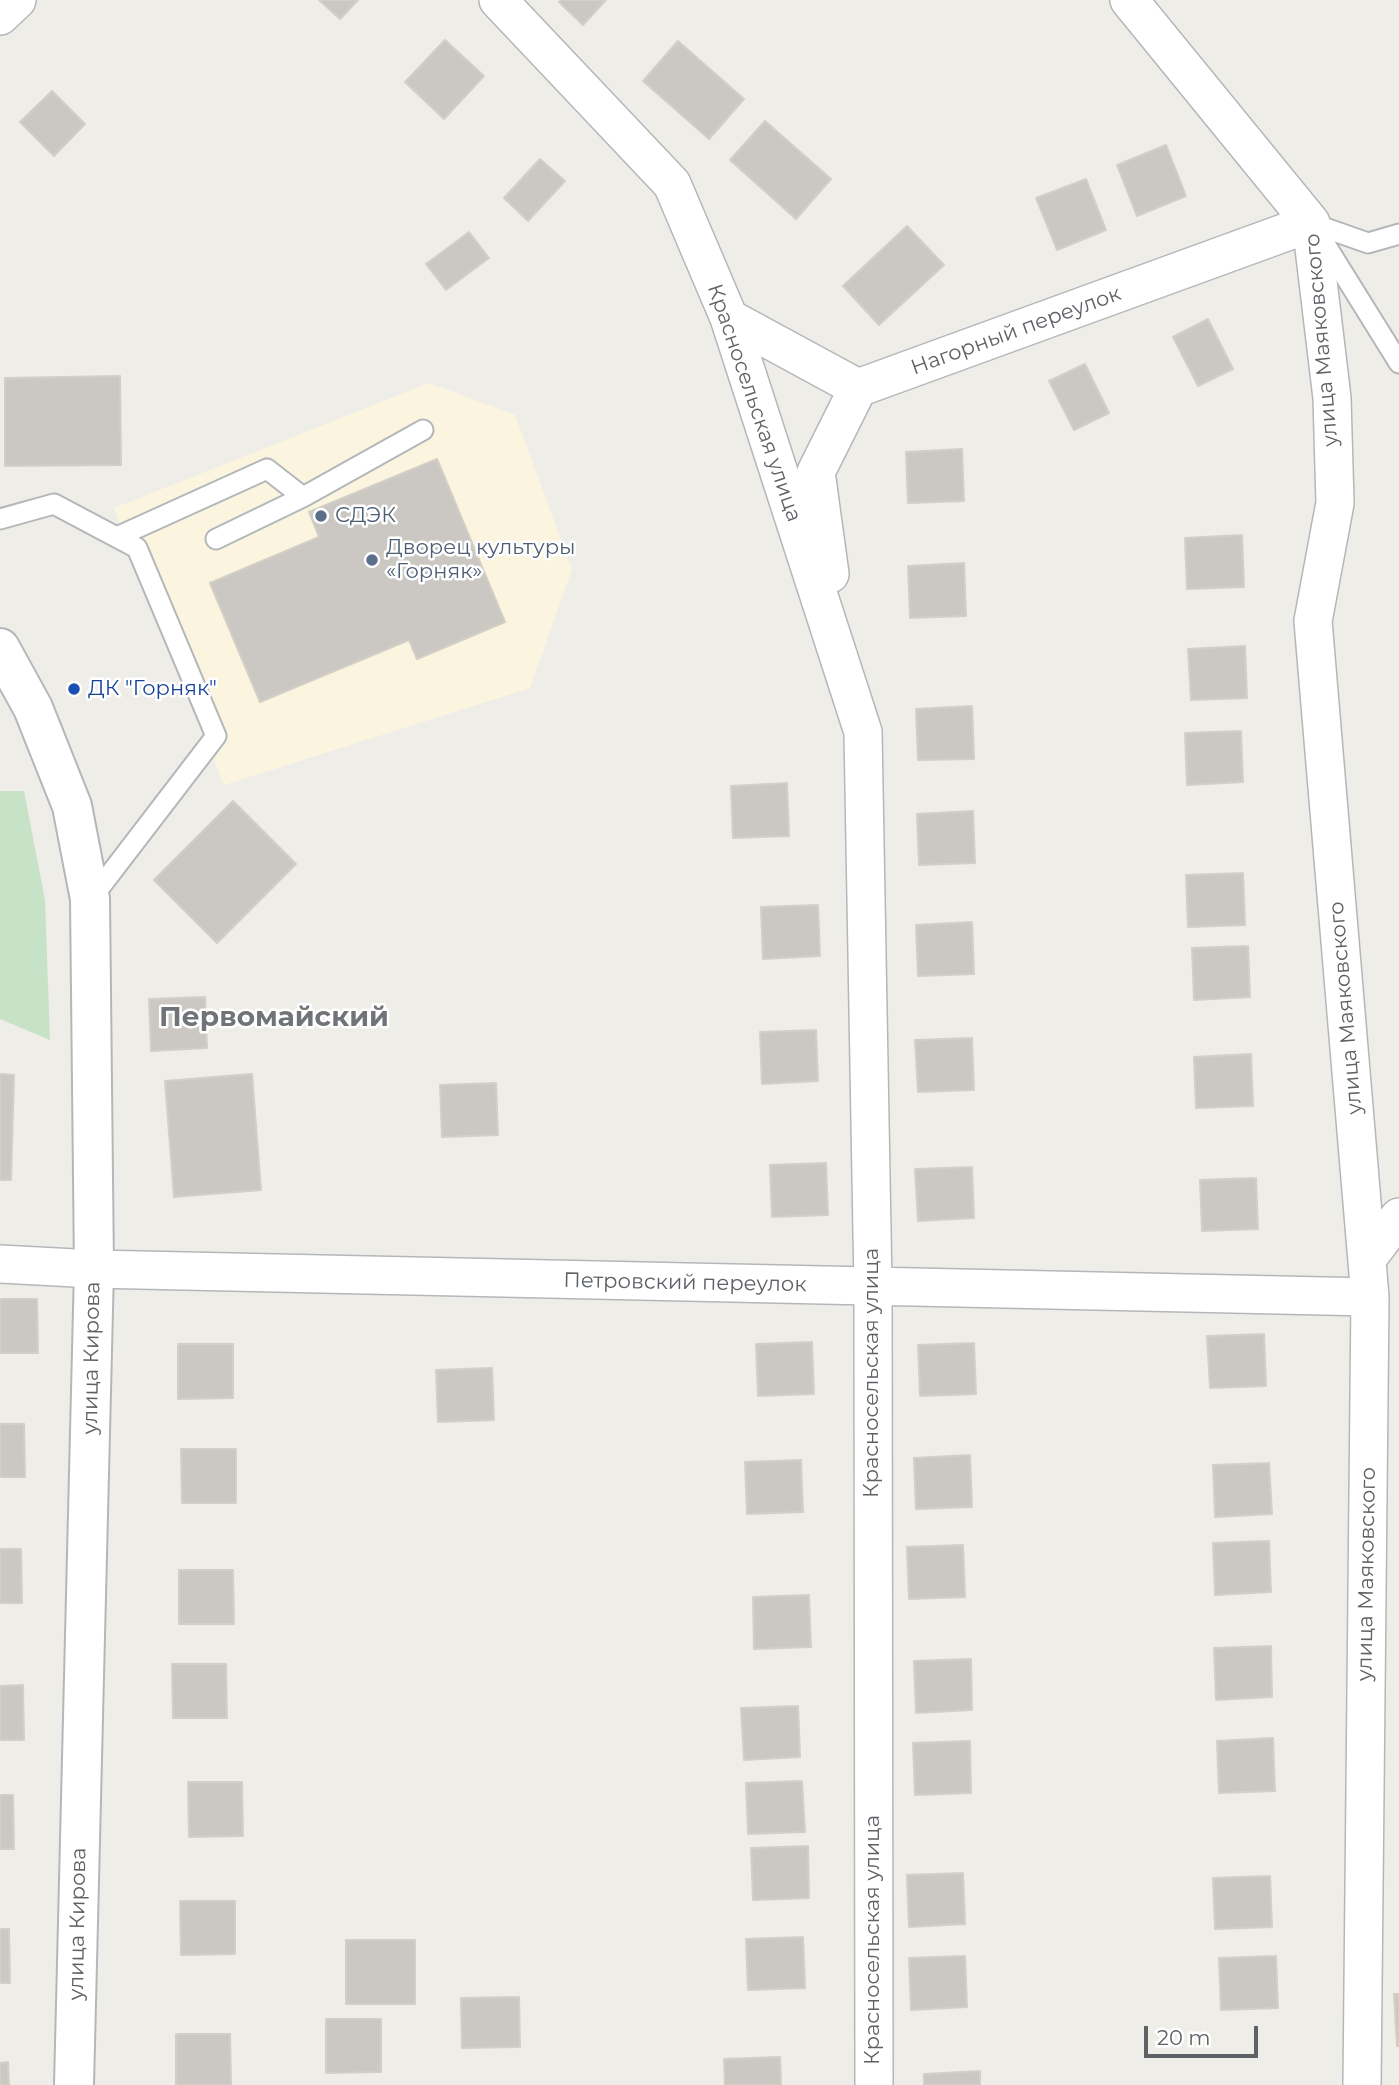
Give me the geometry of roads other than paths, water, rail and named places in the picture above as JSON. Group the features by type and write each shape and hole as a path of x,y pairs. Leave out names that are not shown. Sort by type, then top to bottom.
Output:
{"street":[{"path":"0,16 17,0"},
{"name":"Красносельская улица","path":"498,0 672,184 729,318 863,732 873,1287 873,2085"},
{"name":"улица Маяковского","path":"1129,0 1311,223 1332,398 1335,503 1313,621 1370,1297 1362,2085"},
{"name":"Нагорный переулок","path":"858,388 1311,223"},
{"path":"729,318 858,388"},
{"name":"Красносельская улица","path":"842,665 816,472 858,388"},
{"name":"улица Кирова","path":"0,648 33,708 72,806 90,900 94,1269 74,2085"},
{"path":"1367,1259 1399,1217"},
{"name":"Петровский переулок","path":"0,1264 94,1269 1370,1297"}],"lane":[{"path":"1311,223 1368,243 1399,234"},
{"path":"1311,223 1399,363"},
{"path":"216,539 303,497 423,430"},
{"path":"117,537 267,469 303,497"},
{"path":"0,519 54,504 137,548 216,736 90,900"}],"place":[{"name":"СДЭК","path":"321,516"},
{"name":"Дворец культуры «Горняк»","path":"372,560"},
{"name":"ДК \"Горняк\"","path":"74,689"}],"district":[{"name":"Первомайский","path":"274,1018"}]}
